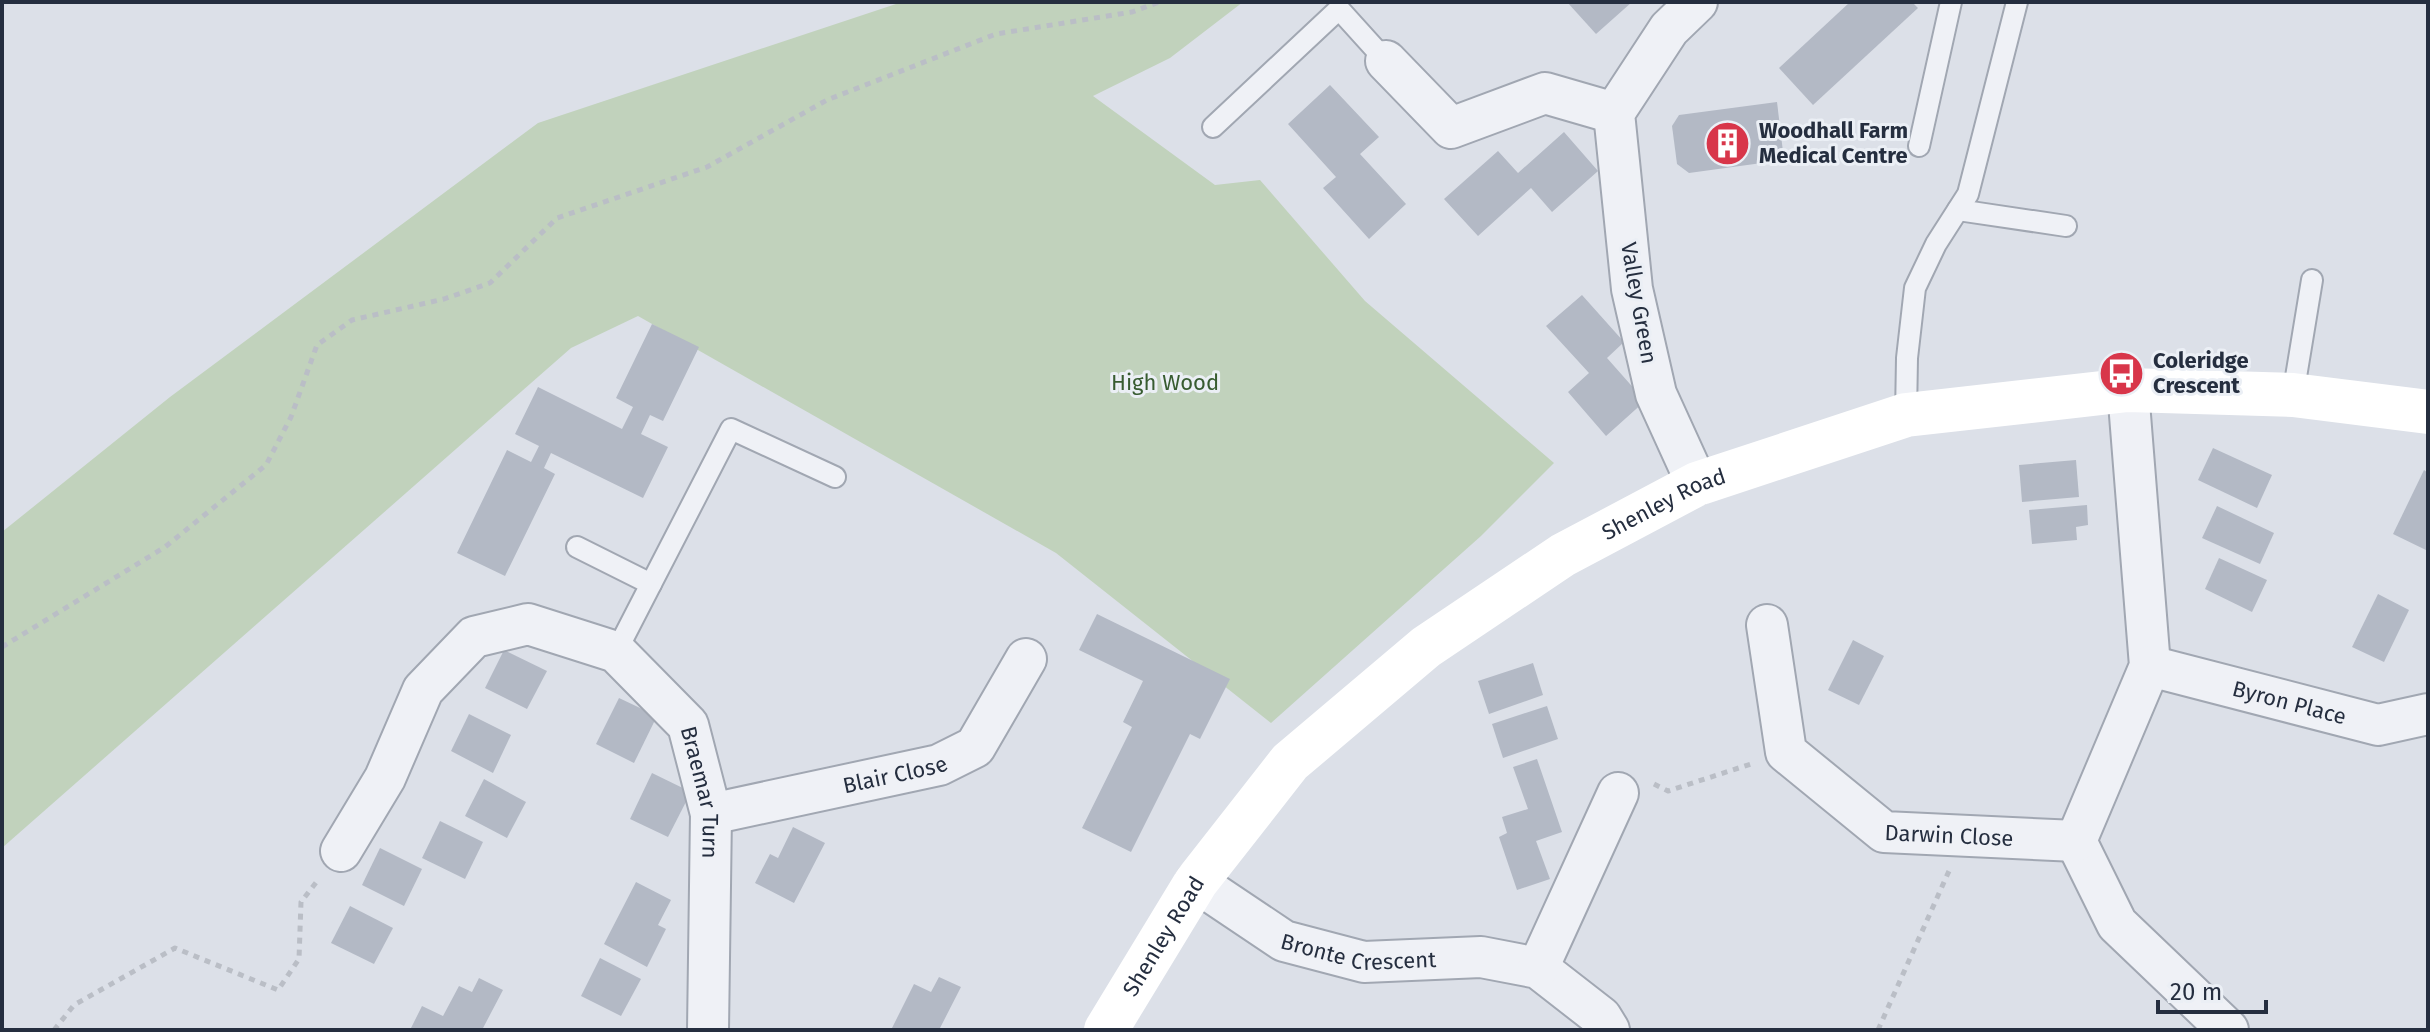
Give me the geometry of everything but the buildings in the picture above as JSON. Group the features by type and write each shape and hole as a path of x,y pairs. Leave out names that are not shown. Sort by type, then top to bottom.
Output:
{"street":[{"path":"1386,61 1451,128 1545,93 1614,113 1669,29 1697,2"},
{"name":"Valley Green","path":"1614,113 1632,289 1656,394 1697,484"},
{"path":"2128,390 2150,666 2076,841 2117,924 2228,1030"},
{"name":"Shenley Road","path":"1106,1030 1196,882 1290,762 1422,650 1563,555 1697,484 1906,415 2128,390 2293,395 2428,412"},
{"name":"Braemar Turn","path":"341,851 385,778 423,690 474,637 528,624 616,652 688,725 711,814 708,1030"},
{"path":"1767,625 1786,752"},
{"name":"Blair Close","path":"711,814 939,765 975,747 1026,659"},
{"name":"Byron Place","path":"2150,666 2378,725 2428,714"},
{"name":"Darwin Close","path":"1786,752 1884,832 2076,841"},
{"path":"1538,968 1618,793"},
{"name":"Bronte Crescent","path":"1196,882 1284,941 1364,962 1481,957 1538,968 1601,1017 1609,1030"}],"lane":[{"path":"1919,146 1951,2"},
{"path":"1906,415 1907,358 1915,288 1968,194 2017,2"},
{"path":"1213,127 1343,5 1386,61"},
{"path":"1958,210 2066,226"},
{"path":"2293,395 2312,280"},
{"path":"616,652 731,429 835,477"},
{"path":"577,547 651,584"}],"path":[{"path":"2,647 165,547 266,465 291,417 317,345 352,320 444,299 490,283 557,218 707,167 841,94 996,34 1132,12 1159,2"},
{"path":"1618,793 1645,780 1668,791 1786,752"},
{"path":"1878,1030 1964,837"},
{"path":"54,1030 74,1005 175,948 278,990 299,959 301,902 341,851"}],"green space":[{"name":"High Wood","path":"902,2 1243,2 1170,58 1093,96 1215,185 1260,180 1365,301 1554,463 1481,536 1271,723 1056,553 638,316 571,348 2,848 2,532 170,397 538,123"}],"place":[{"name":"Woodhall Farm Medical Centre","path":"1728,143"},
{"name":"Coleridge Crescent","path":"2122,373"}]}
